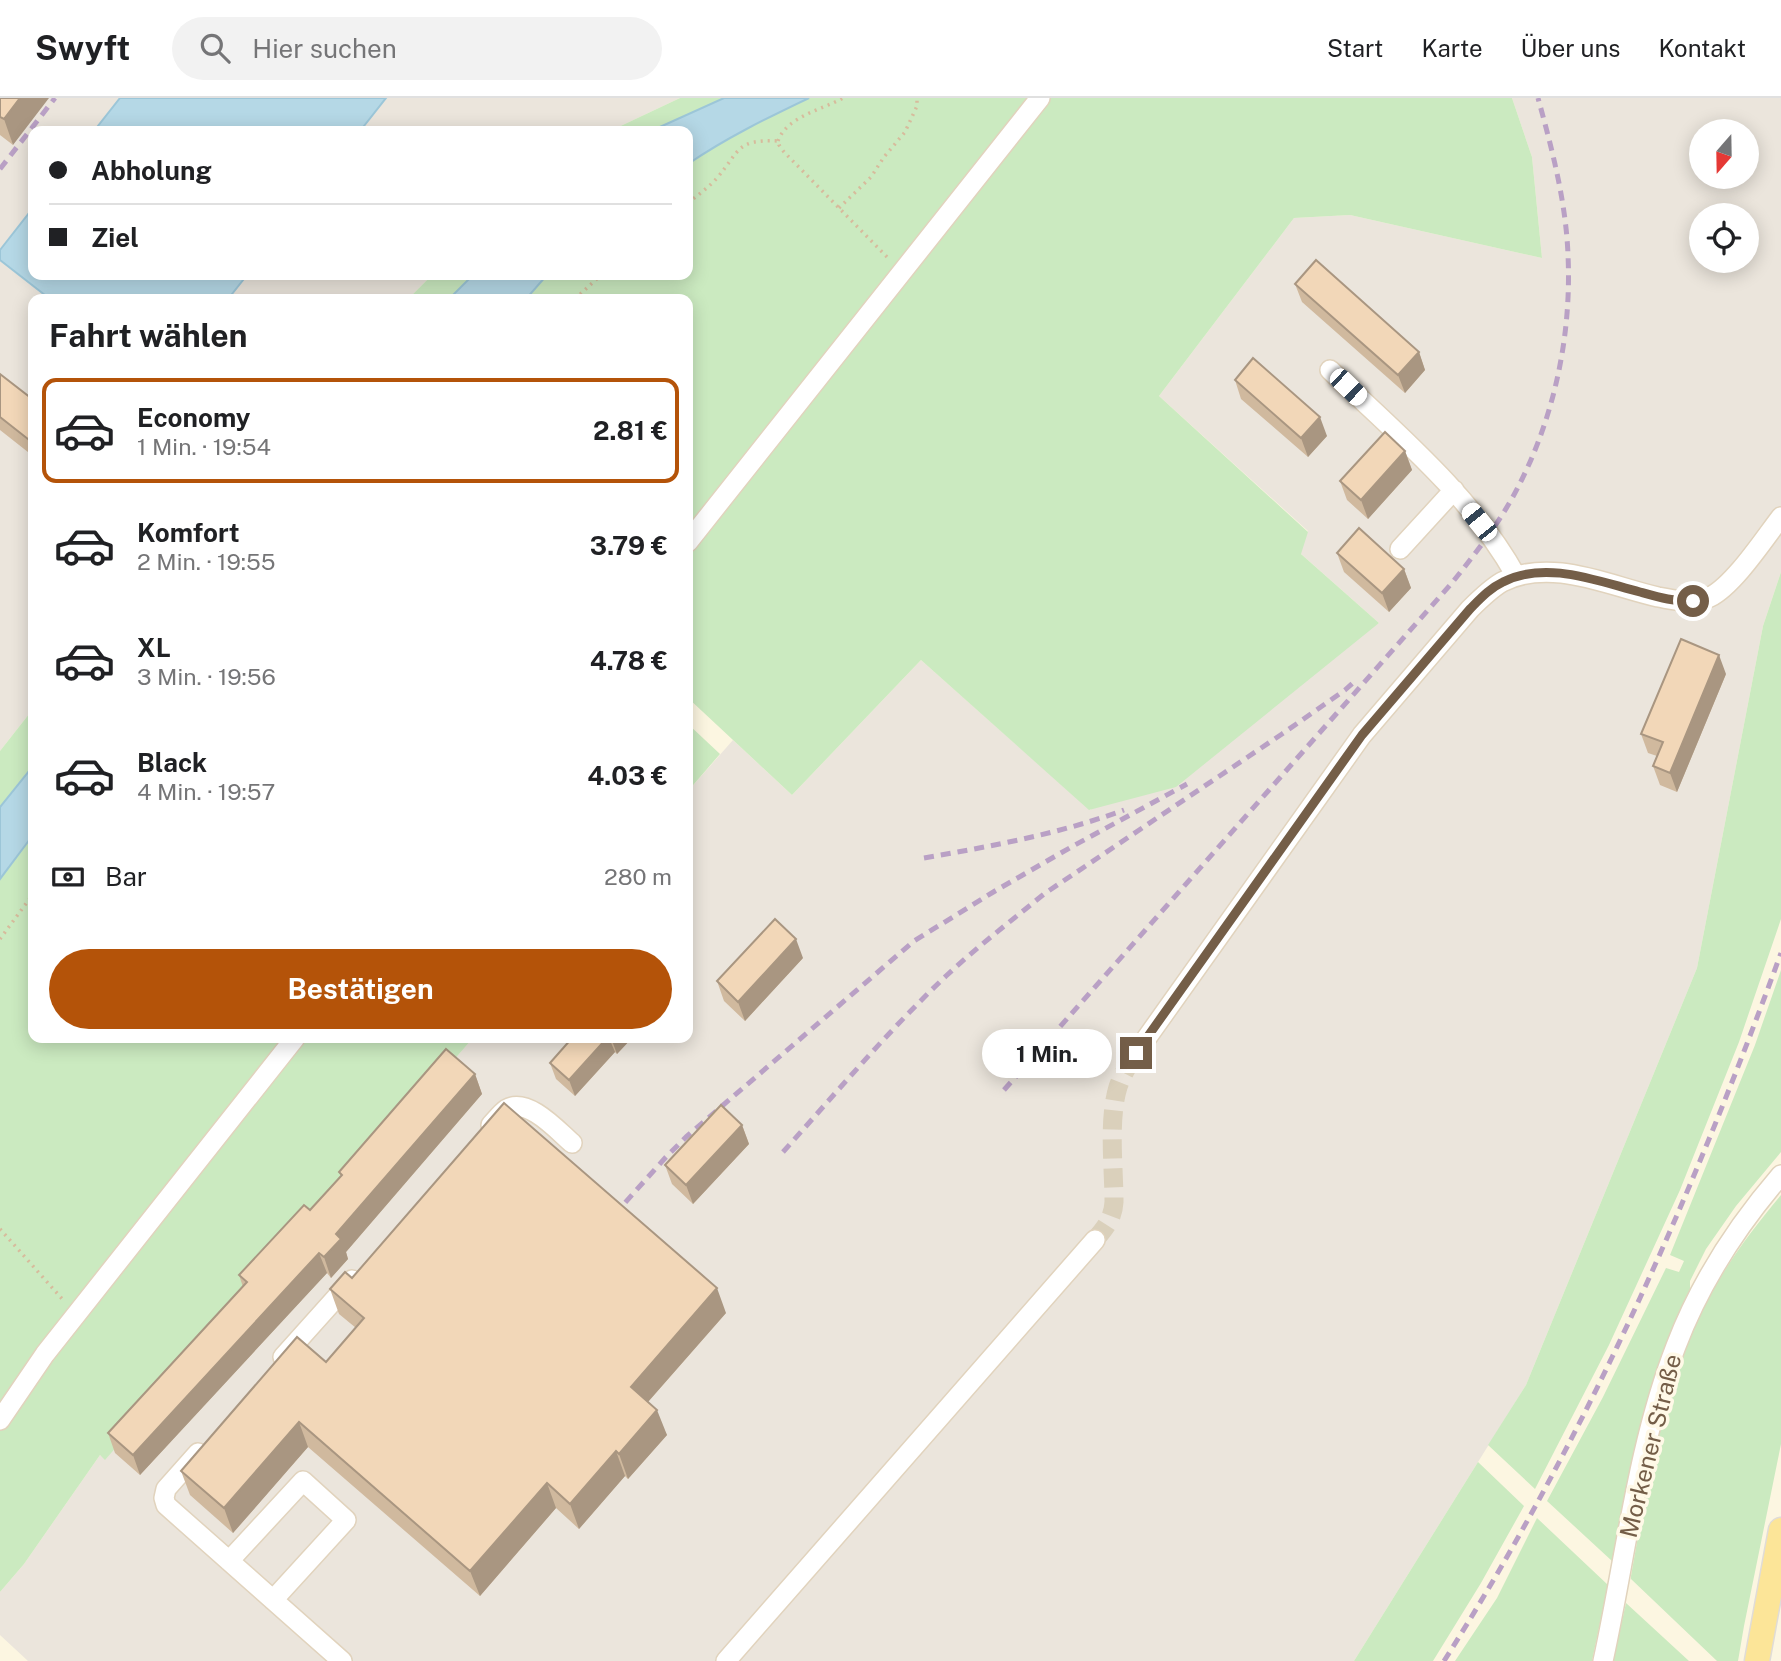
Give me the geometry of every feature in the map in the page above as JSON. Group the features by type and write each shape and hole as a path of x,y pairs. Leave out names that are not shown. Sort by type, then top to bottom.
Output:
{"main road":[{"path":"1757,1661 1781,1530"}],"street":[{"path":"693,536 1040,98"},
{"path":"1330,370 1454,490 1497,545 1516,576"},
{"path":"1400,549 1454,490"},
{"path":"1136,1053 1370,724 1475,603 1498,584 1516,576 1538,572 1562,574 1677,601 1699,600 1717,593 1728,584 1781,517"},
{"path":"0,1420 76,1314 291,1043"},
{"path":"476,1142 503,1112 511,1107 520,1107 538,1114 572,1143"},
{"name":"Morkener Straße","path":"1602,1661 1644,1450 1676,1346 1717,1262 1748,1216 1781,1175"},
{"path":"726,1661 1095,1240"},
{"path":"268,1374 368,1263"},
{"path":"214,1436 168,1487 164,1497 168,1507 342,1661"},
{"path":"229,1561 303,1481 346,1520 273,1601"}],"path":[{"path":"843,98 807,114 785,128 779,137 779,145 902,272"},
{"path":"839,208 871,177 905,132 918,106 917,98"},
{"path":"693,199 718,177 742,146 762,140 778,141"},
{"path":"580,294 596,280"},
{"path":"0,939 28,901"},
{"path":"0,1229 76,1314"}],"shaded area":[{"path":"0,98 680,98 621,126 28,126 28,280 427,280 413,294 28,294 28,715 0,751"},
{"path":"1512,98 1781,98 1781,572 1763,626 1697,968 1526,1385 1354,1661 28,1661 0,1635 0,1592 24,1564 100,1455 105,1459 469,1043 693,1043 693,785 733,740 792,795 921,660 1090,810 1379,623 1300,553 1308,531 1159,396 1294,218 1350,215 1542,258 1532,157"}],"green space":[{"path":"680,98 724,98 662,126 621,126"},
{"path":"809,98 1032,98 693,526 693,294 530,294 543,280 693,280 693,161 762,121"},
{"path":"1048,98 1512,98 1532,157 1542,258 1350,215 1294,218 1159,396 1308,532 1301,554 1379,623 1176,787 1089,810 921,660 792,795 693,703 693,548"},
{"path":"427,280 468,280 454,294 413,294"},
{"path":"1781,572 1781,919 1739,1042 1680,1190 1609,1345 1535,1489 1488,1445 1526,1385 1697,968 1763,626"},
{"path":"28,715 28,772 0,807 0,751"},
{"path":"693,729 720,754 693,785"},
{"path":"28,842 28,1043 284,1043 0,1409 0,879"},
{"path":"1781,970 1781,1152 1736,1206 1706,1249 1690,1281 1690,1291 1665,1347 1646,1406 1612,1561 1547,1501 1603,1397 1666,1268 1679,1272 1684,1261 1670,1255 1755,1045"},
{"path":"298,1043 469,1043 105,1460 100,1455 24,1564 0,1592 0,1431 47,1361"},
{"path":"1781,1195 1781,1444 1738,1661 1717,1661 1631,1579 1631,1576 1660,1432 1669,1397 1694,1328 1710,1295 1743,1243"},
{"path":"1478,1462 1524,1506 1433,1661 1354,1661"},
{"path":"1537,1518 1608,1585 1592,1661 1455,1661 1497,1598"},
{"path":"1626,1603 1689,1661 1613,1661"}],"water":[{"path":"120,98 386,98 364,126 98,126"},
{"path":"724,98 809,98 732,137 693,161 693,126 662,126"},
{"path":"28,214 28,280 243,280 232,294 44,294 0,260 0,250"},
{"path":"468,280 543,280 530,294 454,294"},
{"path":"28,772 28,842 0,879 0,807"}],"building":[{"path":"0,98 20,98 4,119 0,117"},
{"path":"1316,260 1419,352 1398,375 1295,284"},
{"path":"1253,358 1320,417 1301,438 1235,380"},
{"path":"0,374 28,396 28,439 0,417"},
{"path":"1385,432 1405,451 1361,500 1340,481"},
{"path":"1359,528 1404,569 1382,593 1337,553"},
{"path":"1681,639 1719,655 1670,773 1653,766 1663,742 1641,734"},
{"path":"775,919 796,939 738,1002 717,981"},
{"path":"568,1043 602,1043 569,1080 550,1063"},
{"path":"446,1049 475,1074 336,1234 341,1239 324,1257 319,1253 133,1455 108,1433 247,1282 239,1275 304,1205 310,1210 342,1175 339,1172"},
{"path":"504,1103 717,1288 631,1387 657,1410 619,1454 616,1451 570,1504 547,1483 470,1571 299,1422 224,1508 181,1471 297,1337 326,1362 364,1318 330,1289 345,1272 352,1278"},
{"path":"721,1105 742,1125 686,1185 665,1165"}],"tunnel":[{"path":"1095,1240 1112,1213 1112,1129 1115,1100 1122,1078 1136,1053"}],"railway":[{"path":"33,126 55,98"},
{"path":"1004,1090 1451,584 1510,502 1525,474 1548,414 1567,319 1568,255 1564,215 1538,98"},
{"path":"0,169 28,133"},
{"path":"783,1152 904,1018 994,934 1044,894 1282,734 1355,681"},
{"path":"614,1215 686,1137 914,941 1073,846 1187,784"},
{"path":"924,858 1050,833 1124,810"},
{"path":"1444,1661 1543,1491 1632,1316 1710,1136 1781,953"}],"route":[{"path":"1136,1053 1362,735 1487,592 1510,579 1545,572 1589,579 1677,601 1693,601"}]}
